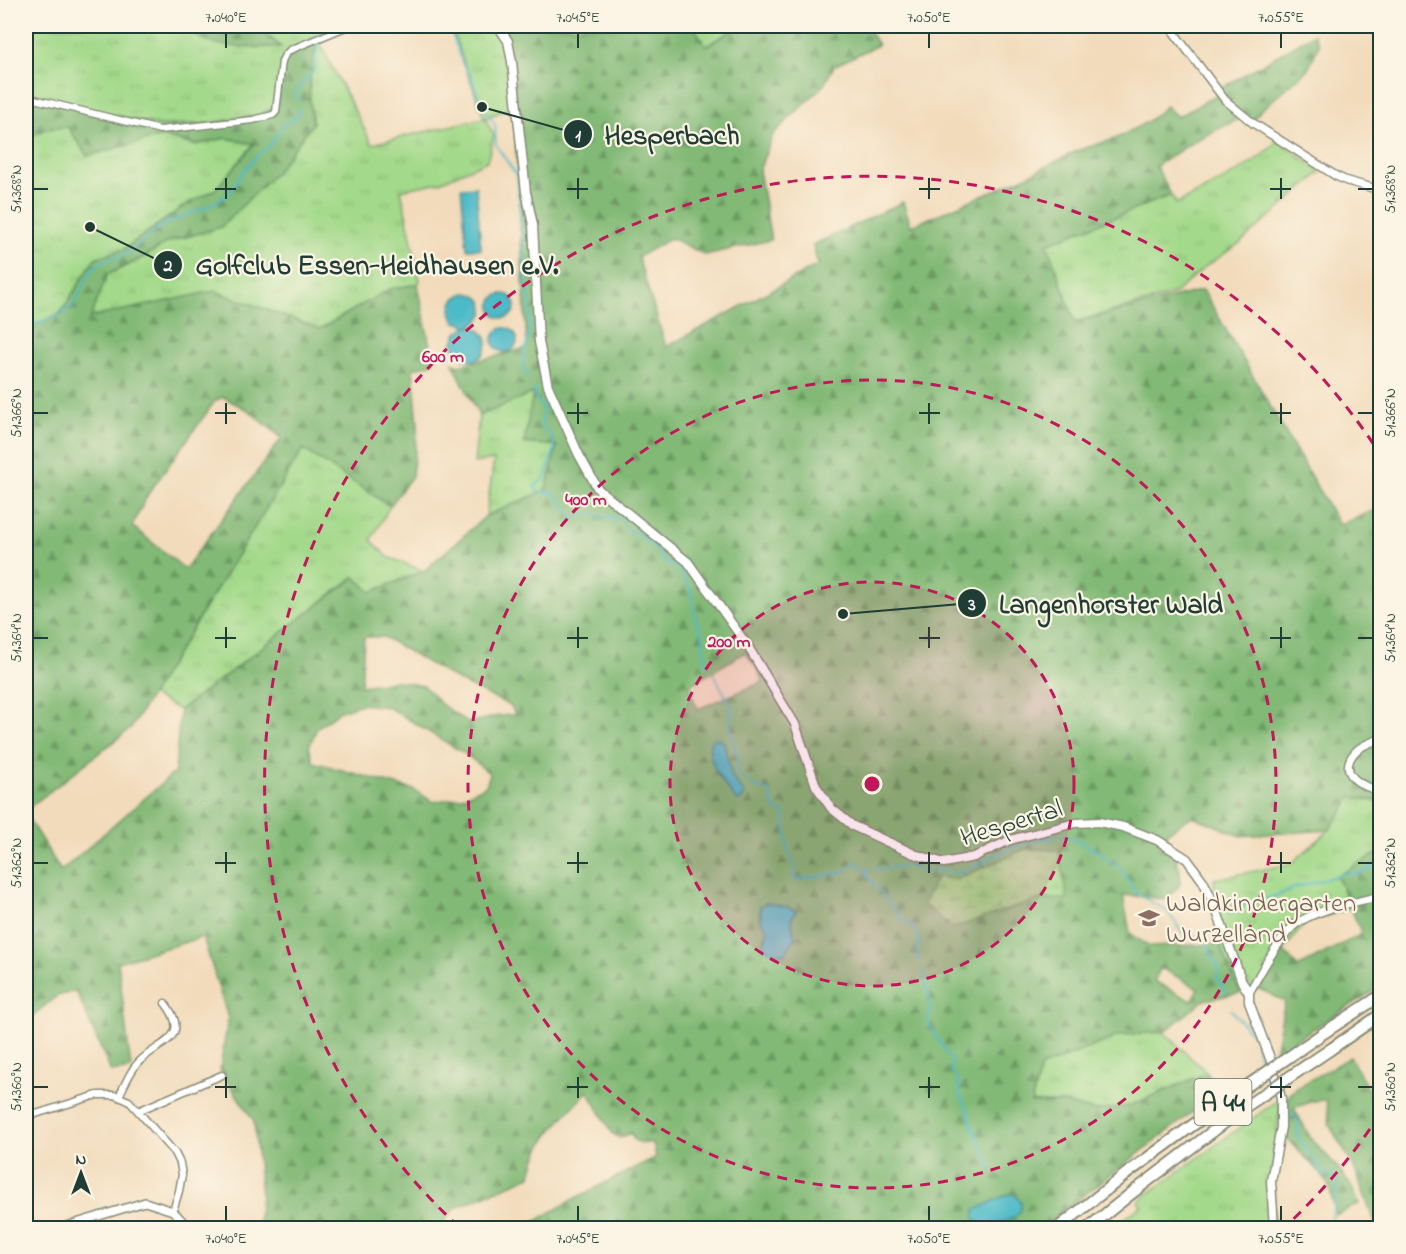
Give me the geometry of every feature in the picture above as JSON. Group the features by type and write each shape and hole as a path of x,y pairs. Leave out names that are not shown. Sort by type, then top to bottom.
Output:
{"highway":[{"name":"A 44","path":"1058,1228 1126,1174 1234,1095 1380,996"},
{"name":"A 44","path":"1088,1228 1245,1107 1380,1015"}],"main road":[{"name":"Hespertal","path":"498,26 508,40 512,62 526,192 532,225 539,342 548,386 579,455 598,489 688,562 747,645 795,724 816,786 831,808 853,826 915,854 944,863 974,857 1010,840 1074,823 1099,822 1123,827 1157,840 1187,859 1203,881 1215,906 1242,982 1249,993 1249,1002 1271,1061 1281,1098 1281,1127 1271,1181 1274,1228"}],"street":[{"path":"26,98 160,130 254,120 276,112 282,61 290,50 348,26"},
{"path":"1169,26 1225,100 1253,123 1336,176 1380,190"},
{"path":"1380,739 1370,742 1355,752 1350,768 1353,778 1360,785 1380,790"},
{"path":"1249,993 1282,939 1294,925 1321,913 1380,896"},
{"path":"119,1096 138,1062 171,1039 175,1029 175,1018 165,1003"},
{"path":"138,1111 222,1075"},
{"path":"26,1118 97,1095 119,1096 129,1101 180,1163 182,1175 180,1191 173,1211"},
{"path":"60,1228 136,1203 154,1204 173,1211 189,1228"}],"green space":[{"path":"26,26 182,26 203,39 215,43 256,48 280,46 262,31 245,26 347,26 290,50 278,107 258,115 208,124 159,125 55,103 26,91"},
{"path":"182,26 245,26 262,31 281,47 216,44 192,34"},
{"path":"446,26 499,26 510,67 513,107 485,118 494,136 487,161 440,182 401,190 420,281 418,284 390,289 320,329 215,291 90,318 107,275 168,242 221,227 313,123 310,82 318,40 372,144 484,118 454,35"},
{"path":"501,26 693,26 706,46 741,26 866,26 878,45 834,66 823,86 773,134 759,171 771,240 705,255 671,238 638,257 666,347 818,265 813,245 903,202 911,226 1023,178 1079,150 1115,139 1147,122 1166,106 1177,117 1218,94 1243,117 1194,141 1156,166 1171,195 1047,244 1075,322 1203,290 1339,525 1380,508 1380,802 1352,797 1329,830 1241,836 1192,816 1166,833 1180,870 1180,885 1166,899 1123,895 1130,933 1150,947 1220,944 1240,993 1204,1000 1164,1032 1121,1035 1041,1067 1031,1103 1064,1103 1095,1111 1129,1106 1207,1073 1219,1092 1041,1228 524,1228 572,1200 656,1157 653,1143 634,1140 631,1133 619,1138 612,1133 588,1091 545,1140 534,1163 531,1176 455,1208 444,1221 448,1228 233,1228 258,1225 261,1195 254,1121 220,1070 228,1018 203,937 118,962 131,1069 111,1072 76,991 57,996 26,1021 26,815 61,871 175,772 180,710 355,577 371,592 424,571 486,516 546,490 557,446 524,443 533,393 479,416 453,363 458,366 527,348 514,69","holes":["364,637 384,637 461,682 511,706 515,715 498,716 468,723 441,704 424,686 397,681 361,686","745,652 763,682 698,709 690,692 692,684","362,704 388,707 467,755 490,774 486,786 462,797 433,802 414,790 313,762 309,747 317,728 340,711","766,903 796,911 791,919 795,939 763,948 768,929 760,917 760,907","1161,968 1198,988 1191,1001 1154,981"]},
{"path":"693,26 741,26 705,46"},
{"path":"1314,34 1319,45 1308,69 1260,111 1253,120 1233,106 1218,90"},
{"path":"318,40 310,82 313,123 277,171 221,227 168,242 107,275 91,317 215,291 320,329 390,289 418,284 433,363 413,369 418,425 412,476 390,506 303,449 131,728 26,810 26,328 60,314 95,258 124,249 187,204 215,190 254,144 226,138 194,145 162,136 87,156 68,127 45,129 26,138 26,91 55,103 159,125 208,124 258,115 277,107 283,61 290,51","holes":["223,397 248,410 282,438 185,569 132,526 148,494 215,401"]},
{"path":"68,127 87,156 162,136 194,145 226,138 254,144 215,190 187,204 124,249 96,258 60,314 26,328 26,138 45,129"},
{"path":"1278,140 1321,172 1240,243 1205,267 1174,294 1075,322 1046,243 1171,195 1177,204 1244,168"},
{"path":"533,392 557,445 546,490 486,516 494,460 474,463 479,416"},
{"path":"303,448 390,506 371,540 388,557 424,571 371,592 354,577 180,710 151,695"},
{"path":"1352,797 1380,802 1380,852 1337,876 1351,908 1305,923 1283,951 1259,989 1240,993 1220,944 1214,879 1291,864 1329,830"},
{"path":"1025,849 1059,850 1067,899 1040,899 953,928 923,904 937,877 958,879"},
{"path":"1380,852 1380,987 1275,1053 1285,1001 1259,989 1283,951 1298,967 1362,934 1337,876"},
{"path":"1164,1032 1207,1073 1129,1106 1095,1111 1064,1103 1031,1103 1041,1067 1121,1035"},
{"path":"1350,1057 1380,1110 1380,1226 1374,1221 1354,1167 1330,1126 1326,1100 1313,1101 1294,1108 1310,1137 1351,1186 1359,1204 1336,1215 1329,1186 1287,1138 1284,1101 1296,1088"},
{"path":"1281,1098 1272,1171 1274,1228 1112,1228 1141,1206 1138,1201"}],"water":[{"path":"476,187 481,249 467,249 461,188"},
{"path":"465,293 479,298 484,307 481,318 469,326 480,331 487,340 481,357 474,360 459,355 454,341 457,333 468,326 456,322 451,309 456,298"},
{"path":"503,294 511,298 515,306 511,314 503,318 495,314 491,306 495,298"},
{"path":"505,328 513,332 517,340 513,348 505,352 497,348 493,340 497,332"},
{"path":"719,739 724,742 732,777 745,794 741,800 737,801 732,795 713,765 711,740"},
{"path":"766,903 796,911 791,919 795,939 785,953 775,953 763,948 768,930 761,921 760,907"},
{"path":"1008,1194 1014,1194 1021,1202 1017,1215 1002,1222 980,1224 975,1218 975,1210"}],"waterway":[{"path":"297,100 297,90 315,69 318,35 334,26"},
{"path":"444,26 453,36 462,63 470,74 482,107 495,124 496,145 517,176 530,305 530,329 522,365 528,376"},
{"path":"26,327 61,315 73,305 94,267 105,260 132,250 162,225 204,208 228,195 242,173 269,146 282,127 296,117 299,109"},
{"path":"533,388 537,401 544,407 541,425 551,436 555,448 544,479 535,486 536,491 554,493 574,519 583,514 620,518 629,531 638,534 657,550 663,560 677,568 690,587 695,617 703,636 707,665"},
{"path":"714,674 732,708 730,726 738,759 737,774 755,787 769,791 775,809 784,813 788,850 795,869 793,880 845,872 855,862 867,870 908,866 924,872 935,870 959,873 1021,844 1067,835 1100,853 1119,867 1137,894 1167,911 1182,932 1207,941 1210,953 1219,969 1217,978 1226,992"},
{"path":"1229,915 1240,906 1285,893 1291,889 1350,872 1355,875 1376,865 1380,860"},
{"path":"867,871 867,875 902,919 914,927 920,942 916,949 920,961"},
{"path":"923,970 931,1008 928,1022 952,1061 951,1071 958,1080 960,1095 992,1170"},
{"path":"1231,1010 1254,1036 1260,1059"},
{"path":"1292,1112 1299,1124 1297,1136 1324,1174 1334,1177 1338,1185 1330,1228"}],"place":[{"name":"Hesperbach","path":"482,107"},
{"name":"Golfclub Essen-Heidhausen e.V.","path":"90,227"},
{"name":"Langenhorster Wald","path":"843,614"},
{"name":"Waldkindergarten Wurzelland","path":"1149,918"}]}
